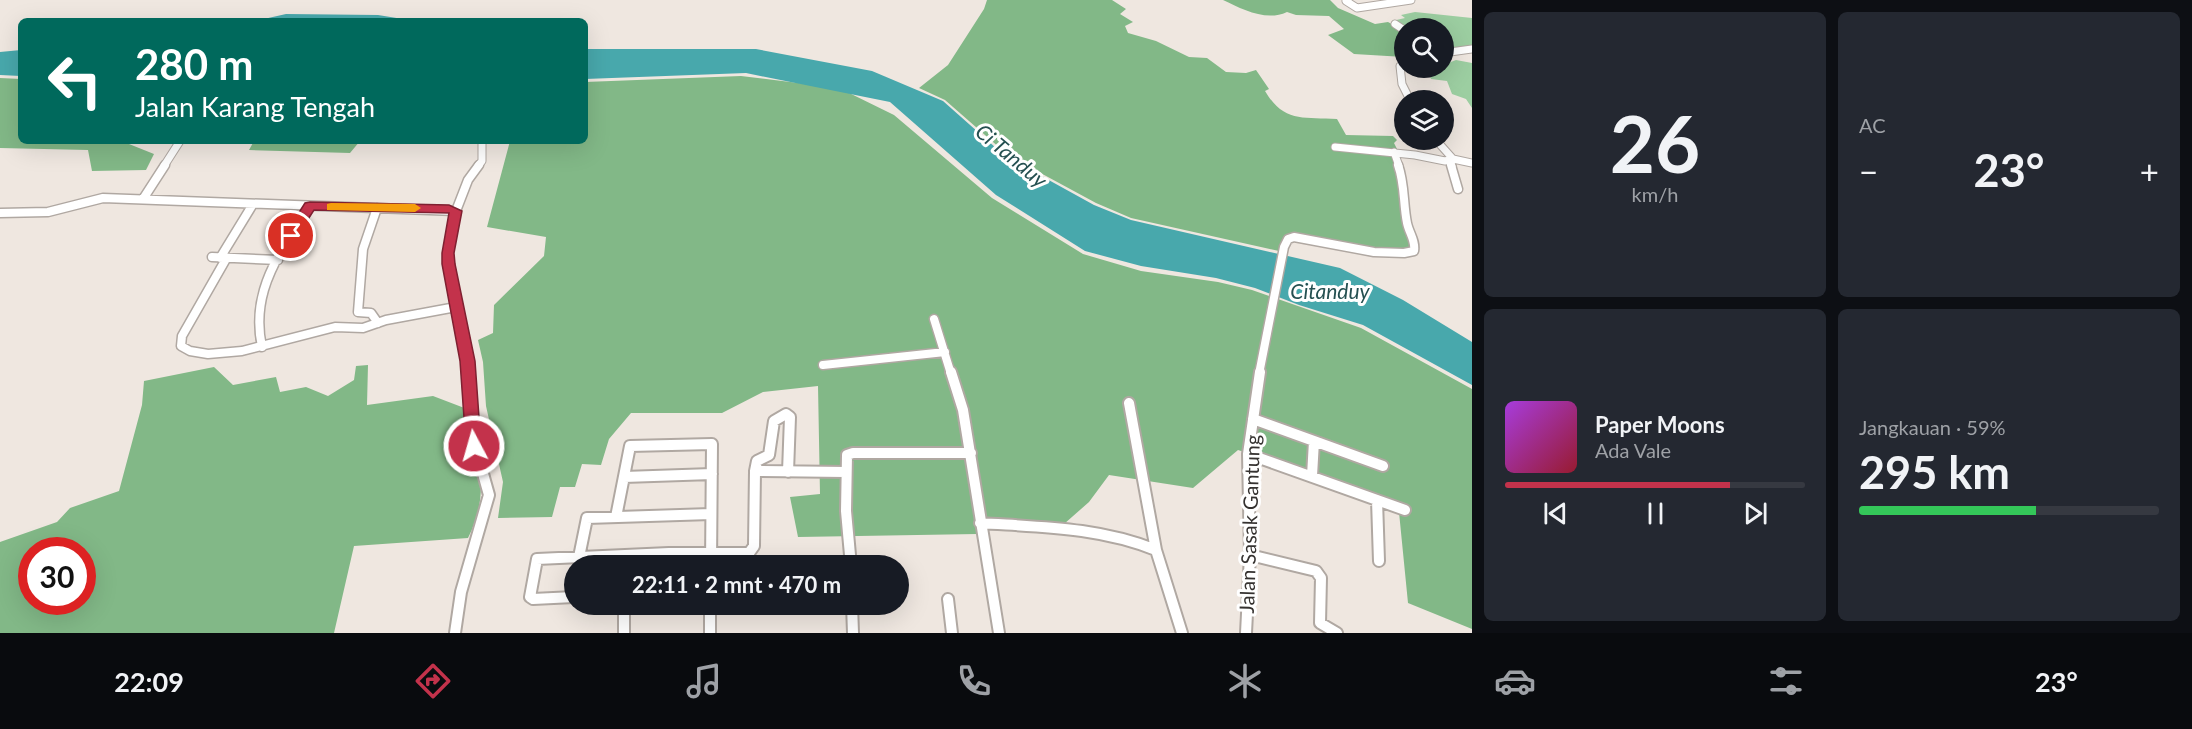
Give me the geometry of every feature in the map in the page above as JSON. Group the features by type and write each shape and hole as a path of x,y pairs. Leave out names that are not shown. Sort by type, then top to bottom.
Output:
{"street":[{"path":"1348,0 1346,1 1350,6 1357,8 1411,0"},
{"path":"1454,51 1472,49"},
{"path":"143,199 178,144"},
{"path":"455,633 461,592 489,495 471,431 470,377 448,253 456,211 468,180 482,161 482,144"},
{"path":"1335,147 1394,152 1472,163"},
{"path":"1444,150 1451,160 1458,189"},
{"name":"Jalan Sasak Gantung","path":"1246,633 1250,555 1248,454 1284,247 1288,239 1294,237 1386,253 1407,254 1414,251 1415,246 1407,224 1402,176 1394,152"},
{"path":"0,213 48,212 97,199 456,211"},
{"path":"253,204 219,258 187,326 181,340 182,346 190,351 208,354 262,347 335,327 363,328 386,320 456,307"},
{"path":"262,347 257,329 259,302 267,279 310,206"},
{"path":"377,208 363,250 363,284 358,312 371,313 378,324"},
{"path":"219,258 278,260"},
{"path":"934,319 963,410 999,633"},
{"path":"823,365 945,352"},
{"path":"1129,404 1156,550 1182,633"},
{"path":"769,454 772,425 774,421 786,414 790,417 788,472"},
{"path":"1253,419 1383,466"},
{"path":"1312,476 1314,441"},
{"path":"616,517 630,446 633,444 712,444 711,555"},
{"path":"850,555 846,457 854,453 971,453"},
{"path":"623,555 711,551 749,553 754,546 757,461 769,454 788,456"},
{"path":"1248,454 1406,510"},
{"path":"755,471 846,472"},
{"path":"624,477 712,474"},
{"path":"1377,500 1379,561"},
{"path":"579,555 587,518 711,514"},
{"path":"980,524 1087,530 1143,544 1156,550"},
{"path":"1250,555 1316,571 1321,578 1320,623 1337,633"},
{"path":"564,558 535,562 530,597 533,599 564,597"},
{"path":"948,599 952,633"},
{"path":"624,615 624,633"},
{"path":"710,615 710,633"},
{"path":"852,615 853,633"}],"green space":[{"path":"987,0 1112,0 1126,9 1120,14 1133,22 1125,26 1128,33 1156,41 1189,57 1207,58 1226,72 1246,73 1256,70 1269,89 1265,91 1272,101 1279,109 1287,113 1304,118 1337,119 1346,135 1393,136 1394,150 1398,151 1412,249 1385,250 1294,235 1280,246 1279,251 1131,218 1096,203 1009,156 945,100 919,88 948,65 984,9"},
{"path":"1223,0 1330,0 1338,8 1375,24 1388,22 1394,25 1394,56 1354,54 1328,35 1344,29 1329,16 1296,15 1287,12 1271,16 1246,10"},
{"path":"1415,12 1472,18 1472,46 1454,49 1454,18 1405,18 1401,15"},
{"path":"1454,61 1472,63 1472,108 1466,99 1454,95 1454,90 1450,90 1447,81 1431,79 1454,78"},
{"path":"741,76 839,88 894,115 992,198 1083,254 1141,271 1218,282 1252,290 1361,328 1472,389 1472,629 1408,603 1398,502 1238,450 1193,488 1109,475 1089,502 1064,524 991,519 977,534 798,537 790,497 820,494 818,386 763,392 722,413 631,413 609,439 601,465 582,464 575,487 560,487 552,517 498,518 503,482 486,406 483,362 478,340 493,333 494,305 544,256 546,237 487,227 509,144 588,144 588,82"},
{"path":"0,78 18,79 18,144 129,144 154,154 146,170 92,171 88,150 0,148"},
{"path":"252,144 358,144 350,153 249,150"},
{"path":"368,365 367,405 433,396 467,409 478,459 481,489 475,521 468,538 354,546 334,633 0,633 0,542 57,522 70,508 119,491 142,405 144,381 214,367 233,385 276,377 280,392 306,387 328,396 354,380 356,366"}],"water":[{"path":"286,14 378,15 396,18 268,18"},
{"name":"Citanduy","path":"588,49 756,49 872,71 943,101 1005,156 1094,205 1131,220 1340,268 1403,300 1472,342 1472,385 1363,325 1299,305 1255,288 1216,278 1141,266 1085,251 996,195 890,102 746,73 588,79"},
{"path":"18,50 18,76 0,75 0,52"}],"slow traffic":[{"path":"331,207 415,208"}],"route":[{"path":"291,236 310,206 452,209 456,211 448,253 470,377 471,431 474,446"}],"water label":[{"name":"Ci Tanduy","path":"1012,155"}]}
